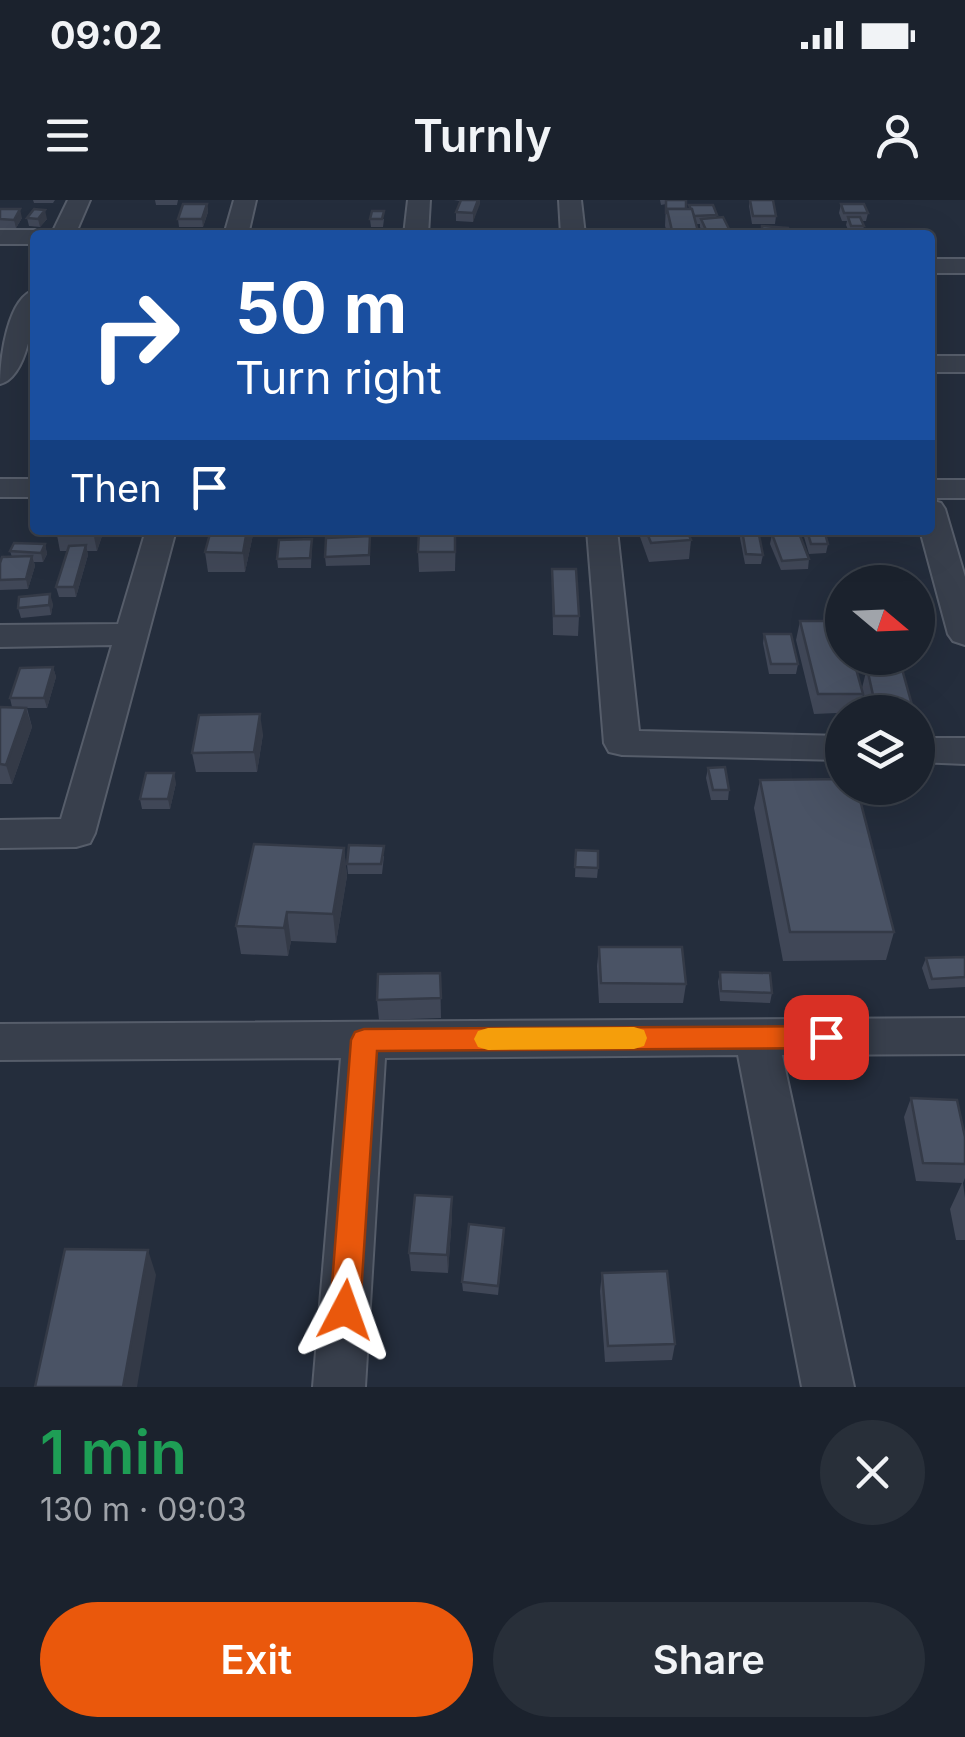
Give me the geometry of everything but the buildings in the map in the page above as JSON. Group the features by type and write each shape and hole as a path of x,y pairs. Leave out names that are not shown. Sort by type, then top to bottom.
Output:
{"street":[{"path":"65,230 79,200"},
{"path":"237,230 245,200"},
{"path":"416,230 419,200"},
{"path":"570,200 573,230"},
{"path":"0,236 30,236"},
{"path":"935,266 965,266"},
{"path":"2,370 30,308"},
{"path":"935,364 965,364"},
{"path":"2,370 30,365"},
{"path":"0,488 30,488"},
{"path":"935,489 965,489"},
{"path":"935,527 965,634"},
{"path":"0,834 76,833 160,535"},
{"path":"602,535 622,743 825,748"},
{"path":"0,636 130,634"},
{"path":"935,750 965,751"},
{"path":"0,1042 965,1036"},
{"path":"756,1037 828,1387"},
{"path":"340,1387 364,1040"}],"slow traffic":[{"path":"488,1039 634,1038"}],"route":[{"path":"345,1310 364,1040 826,1037"}]}
